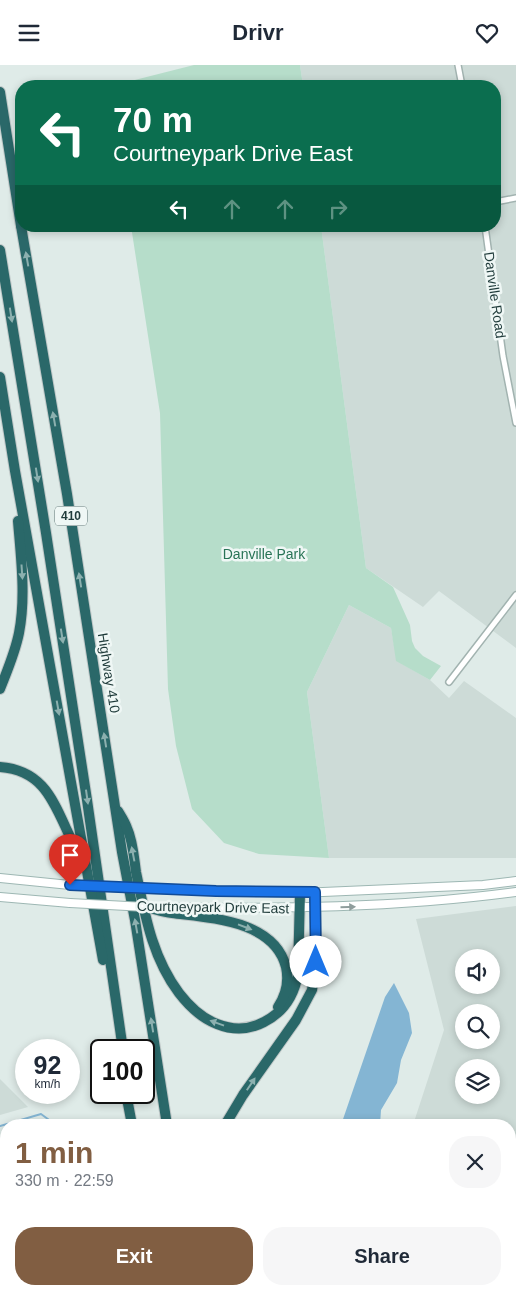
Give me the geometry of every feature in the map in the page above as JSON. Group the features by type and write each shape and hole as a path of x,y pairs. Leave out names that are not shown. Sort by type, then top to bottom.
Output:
{"highway":[{"name":"Highway 410","path":"0,92 15,188"},
{"name":"Highway 410","path":"22,232 67,494 122,852 135,920 166,1119"},
{"path":"0,250 81,762 121,1039"},
{"path":"0,377 15,471 117,1039"},
{"path":"0,689 13,656 19,632 23,587 15,471"},
{"path":"0,767 14,768 36,779 52,798 80,863 90,920 106,980"},
{"path":"115,806 128,829 147,924 154,947 174,985 194,1009 210,1021 233,1028 245,1028 264,1022 284,1007 291,998 298,975 300,893"},
{"path":"229,1119 256,1076 296,1020 312,990 316,962 315,892"},
{"path":"146,907 170,913 214,918 240,925 260,934 275,946 282,955 288,975 287,987 282,1001 264,1022"},
{"path":"130,1104 132,1119"}],"main road":[{"name":"Courtneypark Drive East","path":"0,878 70,885 149,889 300,893 483,885 516,881"},
{"name":"Courtneypark Drive East","path":"0,897 146,907 315,908 377,905 516,892"}],"street":[{"path":"458,65 461,80"},
{"path":"501,201 516,198"},
{"name":"Danville Road","path":"486,232 503,356 516,423"},
{"path":"449,682 516,595"}],"shaded area":[{"path":"300,65 516,65 516,648 439,591 423,607 366,568 322,232 501,232 501,80 302,80"},
{"path":"349,605 391,628 397,661 430,680 449,698 464,681 516,718 516,858 329,858 307,692"},
{"path":"516,906 516,1119 415,1119 444,1030 416,919"},
{"path":"0,1079 15,1094 15,1104 25,1104 28,1107 0,1115"}],"green space":[{"path":"194,65 300,65 302,80 135,80"},
{"name":"Danville Park","path":"132,232 322,232 366,568 393,587 410,625 415,648 423,656 441,666 430,680 396,661 391,628 349,605 307,692 329,858 259,854 224,843 192,809 176,746 168,689 160,413"}],"water":[{"path":"394,983 409,1013 412,1033 401,1060 397,1083 381,1110 380,1119 343,1119 385,997"}],"waterway":[{"path":"24,1119 41,1114 48,1119"}],"route":[{"path":"70,885 216,891 315,892 316,962"}]}
